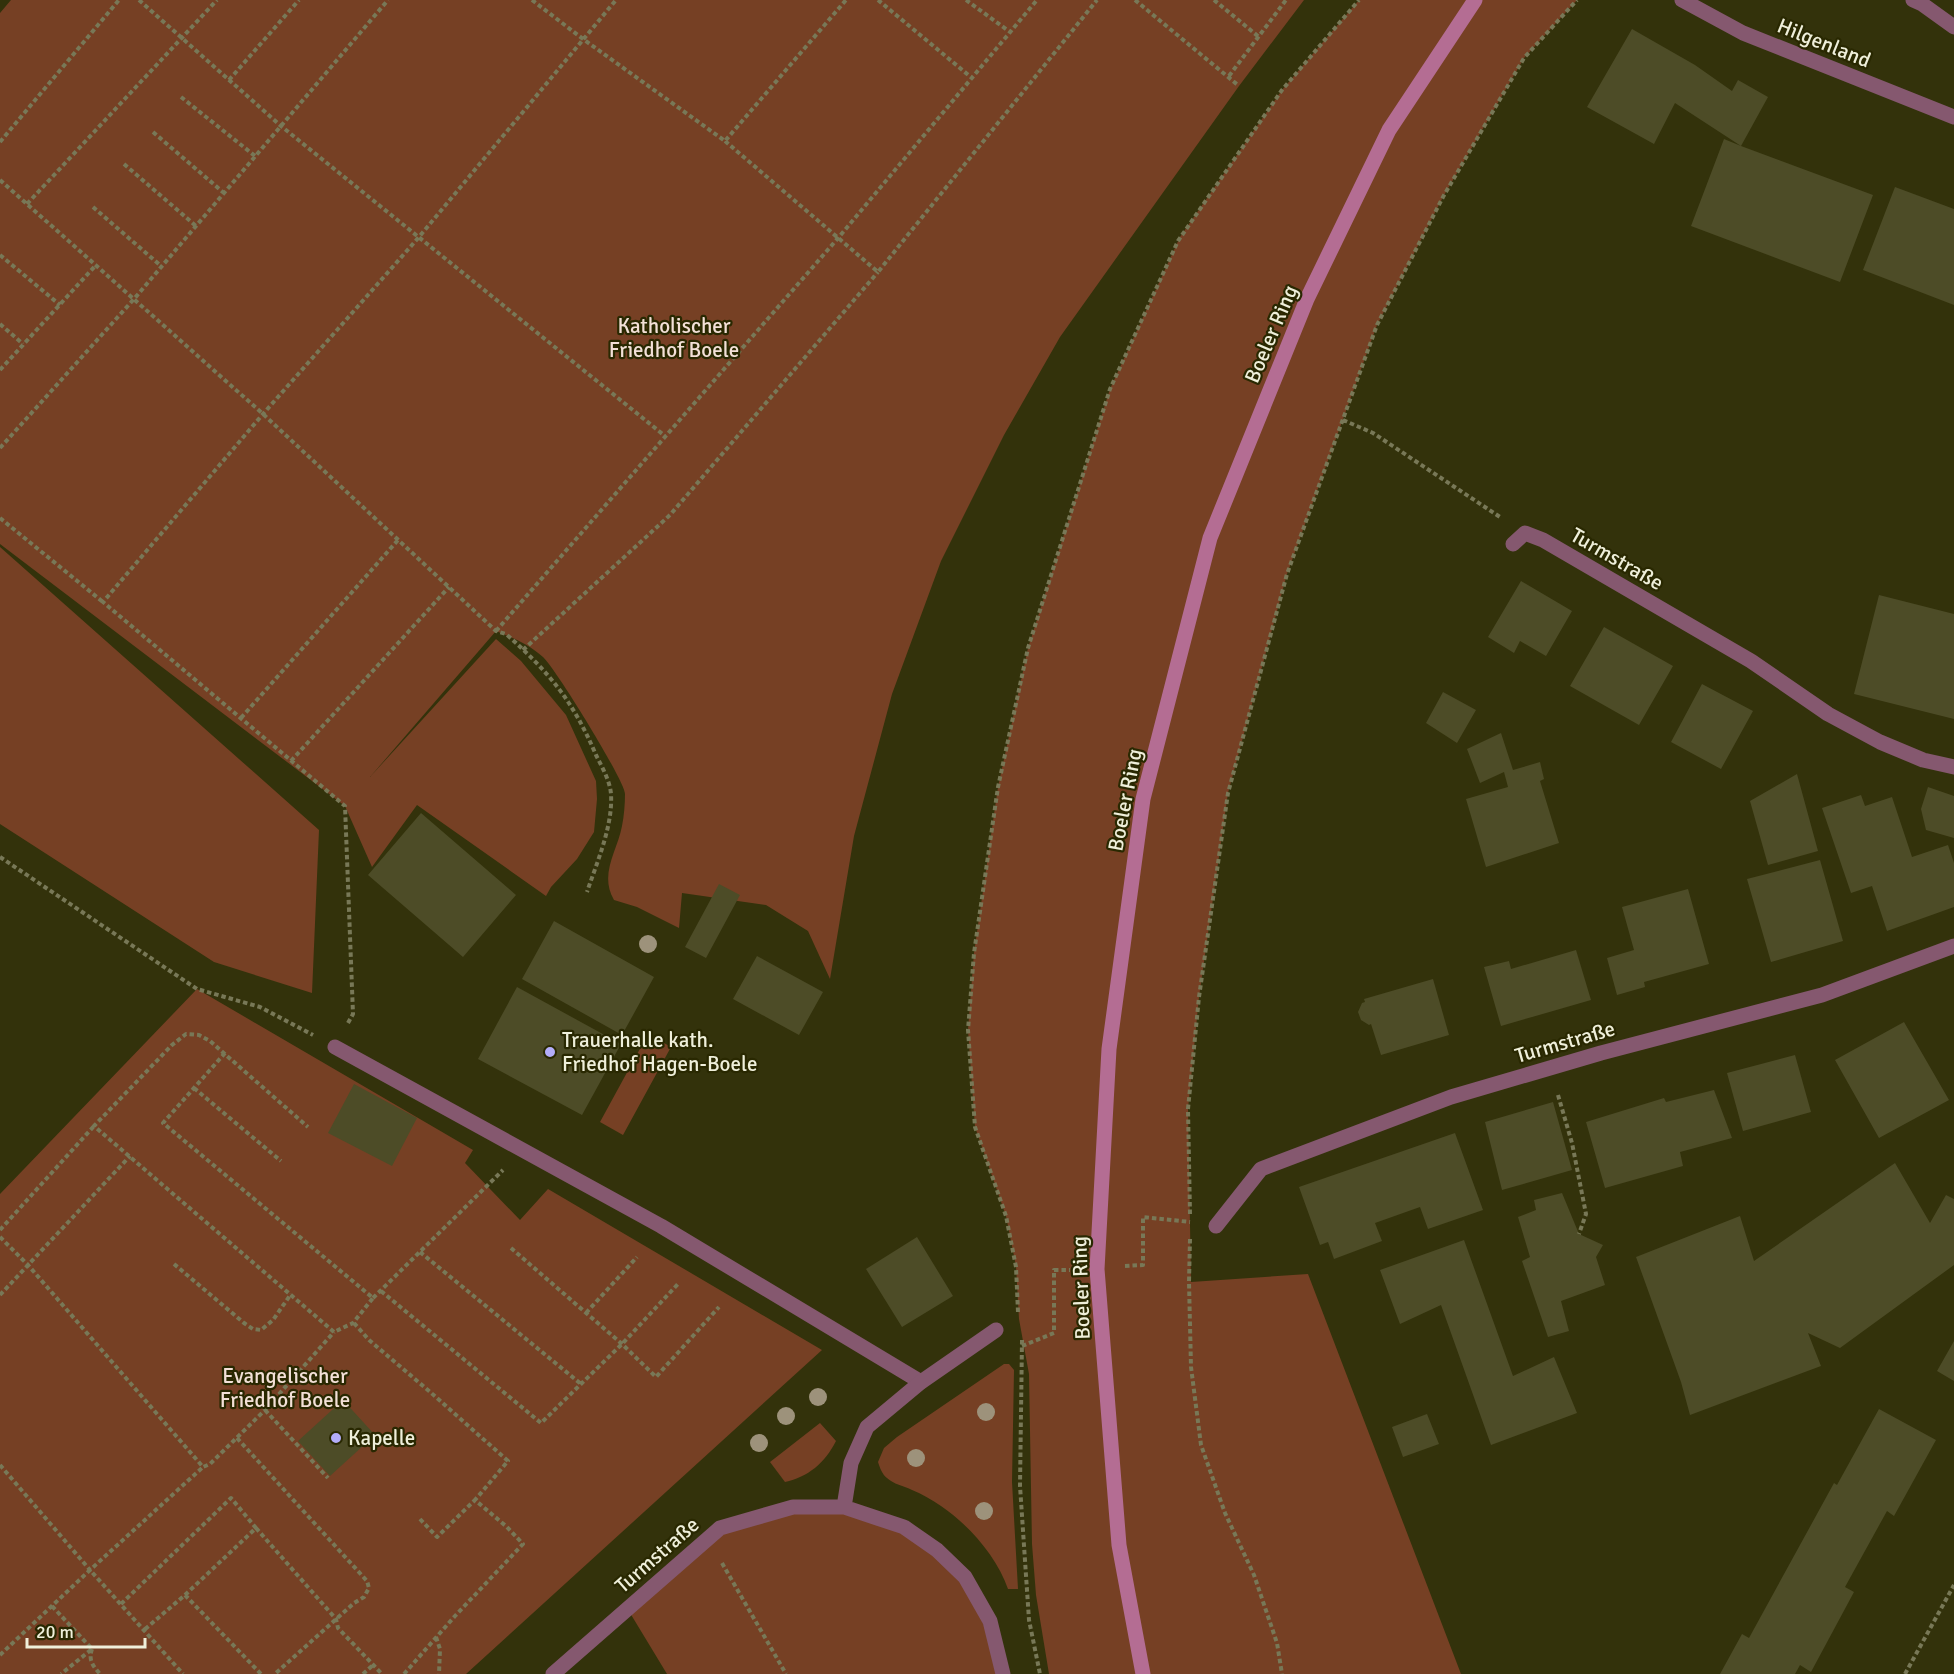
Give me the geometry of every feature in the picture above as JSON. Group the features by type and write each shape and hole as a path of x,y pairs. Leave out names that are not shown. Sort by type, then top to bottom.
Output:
{"main road":[{"name":"Boeler Ring","path":"1143,1674 1119,1545 1098,1269 1109,1049 1143,798 1210,538 1307,300 1389,130 1475,0"}],"street":[{"name":"Hilgenland","path":"1682,0 1743,33 1954,117"},
{"path":"1913,0 1954,27"},
{"path":"1512,544 1525,533"},
{"name":"Turmstraße","path":"1525,533 1543,540 1751,661 1828,714 1880,742 1923,760 1954,767"},
{"name":"Turmstraße","path":"1216,1226 1261,1170 1450,1097 1612,1050 1822,995 1954,946"},
{"path":"335,1047 661,1226 921,1382"},
{"path":"844,1508 850,1463 867,1427 921,1382 996,1330"},
{"name":"Turmstraße","path":"553,1674 720,1528 793,1507 844,1508 904,1527 937,1550 965,1577 990,1621 1003,1674"}],"path":[{"path":"0,142 119,0"},
{"path":"139,0 281,126 666,436"},
{"path":"27,204 217,0"},
{"path":"229,80 299,0"},
{"path":"0,448 134,299 388,0"},
{"path":"532,0 725,141 878,272"},
{"path":"103,602 263,414 419,237 616,0"},
{"path":"725,141 846,0"},
{"path":"878,0 972,78"},
{"path":"966,0 1010,32"},
{"path":"496,631 839,237 1037,0"},
{"path":"524,650 670,515 878,272 1097,0"},
{"path":"1135,0 1239,86"},
{"path":"1214,0 1258,37"},
{"path":"1229,76 1286,0"},
{"path":"1019,1319 1016,1266 1006,1216 975,1127 968,1030 974,953 998,787 1028,648 1110,389 1178,241 1282,90 1359,0"},
{"path":"1282,1674 1277,1643 1254,1575 1225,1513 1201,1445 1191,1356 1188,1109 1200,997 1228,793 1287,574 1377,325 1443,197 1524,58 1577,0"},
{"path":"181,97 255,156"},
{"path":"153,132 224,193"},
{"path":"124,164 196,226"},
{"path":"0,180 263,414 496,631 506,634 524,650 553,680 573,707 611,792 610,812 587,892"},
{"path":"93,207 161,266"},
{"path":"0,255 60,305"},
{"path":"0,370 96,265"},
{"path":"0,324 23,344"},
{"path":"1343,420 1372,433 1525,533"},
{"path":"0,518 345,806 353,1014 335,1047 260,1007 197,989 0,857"},
{"path":"241,718 398,540"},
{"path":"291,761 449,587"},
{"path":"0,1230 94,1126 172,1045 186,1034 199,1035 210,1041 308,1127"},
{"path":"225,1053 163,1123 373,1298"},
{"path":"1548,1068 1572,1143 1586,1214 1579,1233"},
{"path":"194,1088 281,1161"},
{"path":"94,1126 334,1332"},
{"path":"0,1655 90,1569 203,1467 210,1464 265,1410 334,1332 353,1323 373,1298 524,1150"},
{"path":"0,1295 130,1156"},
{"path":"0,1236 28,1264 203,1467"},
{"path":"511,1248 622,1344 656,1377 719,1307"},
{"path":"420,1252 581,1384"},
{"path":"586,1313 638,1257"},
{"path":"174,1264 253,1329 261,1330 273,1320 291,1294"},
{"path":"381,1291 541,1423 622,1344 678,1284"},
{"path":"353,1323 369,1340 508,1461 475,1500 437,1536 420,1519"},
{"path":"1021,1337 1020,1486 1029,1620 1040,1674"},
{"path":"265,1410 328,1478"},
{"path":"237,1437 367,1581 369,1588 364,1597 354,1602 275,1674"},
{"path":"0,1465 183,1674"},
{"path":"121,1605 231,1498 336,1619 338,1628 382,1674"},
{"path":"404,1674 523,1544 475,1500"},
{"path":"144,1630 256,1528"},
{"path":"708,1539 786,1674"},
{"path":"1905,1674 1954,1585"},
{"path":"185,1595 261,1674"},
{"path":"52,1606 92,1649"},
{"path":"436,1638 441,1649 439,1674"},
{"path":"61,1674 92,1649"},
{"path":"92,1649 90,1655 92,1665 100,1674"},
{"path":"363,1674 373,1665"}],"green space":[{"name":"Katholischer Friedhof Boele","path":"11,0 1304,0 1239,86 1060,337 1004,435 941,561 892,694 854,836 830,979 808,931 766,905 682,893 679,928 637,907 614,900 608,881 610,863 623,822 625,794 622,785 589,725 550,666 537,652 521,642 496,631 370,777 496,639 521,661 566,715 596,781 594,832 577,859 551,887 546,896 417,805 372,867 345,806 0,544 0,13"},
{"path":"1359,0 1577,0 1524,58 1443,197 1377,325 1287,574 1228,793 1199,997 1188,1109 1191,1282 1308,1274 1461,1674 1049,1674 1036,1595 1032,1544 1029,1374 1019,1319 1016,1266 1006,1216 975,1127 968,1030 974,953 998,787 1028,648 1110,389 1180,237 1282,90"},
{"path":"0,547 319,830 312,993 214,962 0,824"},
{"name":"Evangelischer Friedhof Boele","path":"197,989 473,1150 465,1163 520,1220 548,1189 822,1350 466,1674 0,1674 0,1194"},
{"path":"648,1034 671,1047 623,1135 600,1122"},
{"path":"1004,1364 1009,1364 1014,1370 1012,1482 1018,1589 1008,1589 997,1565 962,1522 931,1499 889,1480 882,1473 878,1462 884,1448 897,1437"},
{"path":"820,1423 836,1441 832,1449 808,1473 785,1482 770,1462"},
{"path":"793,1507 844,1507 904,1527 965,1577 1003,1674 667,1674 627,1608 720,1528"}],"building":[{"path":"1632,29 1695,65 1732,91 1738,80 1768,97 1741,146 1675,103 1654,144 1587,107"},
{"path":"1724,139 1873,195 1840,282 1691,226"},
{"path":"1895,187 1954,209 1954,305 1863,270"},
{"path":"1521,581 1572,611 1546,656 1520,641 1514,653 1488,637"},
{"path":"1879,595 1954,614 1954,719 1854,694"},
{"path":"1604,627 1673,666 1639,725 1570,686"},
{"path":"1702,684 1753,711 1721,769 1671,742"},
{"path":"1443,692 1476,710 1457,743 1426,723"},
{"path":"1501,733 1513,770 1540,762 1544,779 1540,781 1559,843 1486,867 1466,799 1508,787 1504,772 1480,783 1467,749"},
{"path":"1797,774 1818,851 1768,865 1750,801"},
{"path":"1928,787 1954,796 1954,838 1926,830 1921,809"},
{"path":"1861,795 1865,806 1892,797 1912,857 1948,845 1954,863 1954,907 1887,931 1872,886 1851,893 1822,808"},
{"path":"421,813 516,895 463,957 368,875"},
{"path":"1820,860 1843,941 1771,962 1747,879"},
{"path":"719,884 740,895 706,958 685,947"},
{"path":"1688,889 1709,964 1644,982 1645,987 1617,995 1607,958 1634,950 1622,907"},
{"path":"554,921 654,977 622,1035 522,979"},
{"path":"1576,950 1591,1000 1501,1026 1484,967 1509,961 1511,969"},
{"path":"757,956 823,992 799,1035 733,999"},
{"path":"1433,979 1449,1035 1381,1055 1371,1024 1361,1020 1358,1012 1362,1003 1365,1002 1364,999"},
{"name":"Trauerhalle kath. Friedhof Hagen-Boele","path":"517,987 621,1044 582,1115 478,1059"},
{"path":"1904,1022 1949,1100 1879,1138 1835,1060"},
{"path":"1795,1055 1811,1112 1743,1131 1727,1073"},
{"path":"354,1084 417,1118 392,1166 328,1133"},
{"path":"1714,1090 1732,1138 1680,1152 1683,1166 1605,1188 1586,1122 1664,1098 1666,1102"},
{"path":"1553,1102 1572,1170 1502,1190 1485,1122"},
{"path":"1455,1133 1483,1210 1428,1229 1420,1207 1375,1223 1382,1241 1334,1259 1328,1242 1320,1245 1299,1187"},
{"path":"1895,1163 1930,1223 1946,1195 1954,1199 1954,1265 1840,1348 1808,1333 1821,1366 1690,1415 1681,1382 1636,1257 1740,1216 1754,1261"},
{"path":"1562,1193 1579,1234 1603,1245 1596,1257 1605,1285 1561,1301 1569,1331 1548,1337 1522,1261 1530,1257 1518,1217 1536,1210 1534,1200"},
{"path":"917,1237 953,1296 902,1327 866,1269"},
{"path":"1464,1240 1513,1376 1554,1357 1577,1413 1491,1445 1441,1305 1400,1324 1380,1270"},
{"path":"1954,1341 1954,1381 1937,1371"},
{"name":"Kapelle","path":"343,1400 375,1435 330,1476 298,1441"},
{"path":"1879,1409 1936,1440 1894,1516 1887,1511 1845,1587 1854,1592 1811,1672 1800,1665 1795,1674 1720,1674 1742,1634 1749,1638 1834,1483 1837,1485"},
{"path":"1427,1414 1439,1444 1403,1457 1392,1427"}],"place":[{"name":"Trauerhalle kath. Friedhof Hagen-Boele","path":"550,1052"},
{"name":"Kapelle","path":"336,1438"}]}
